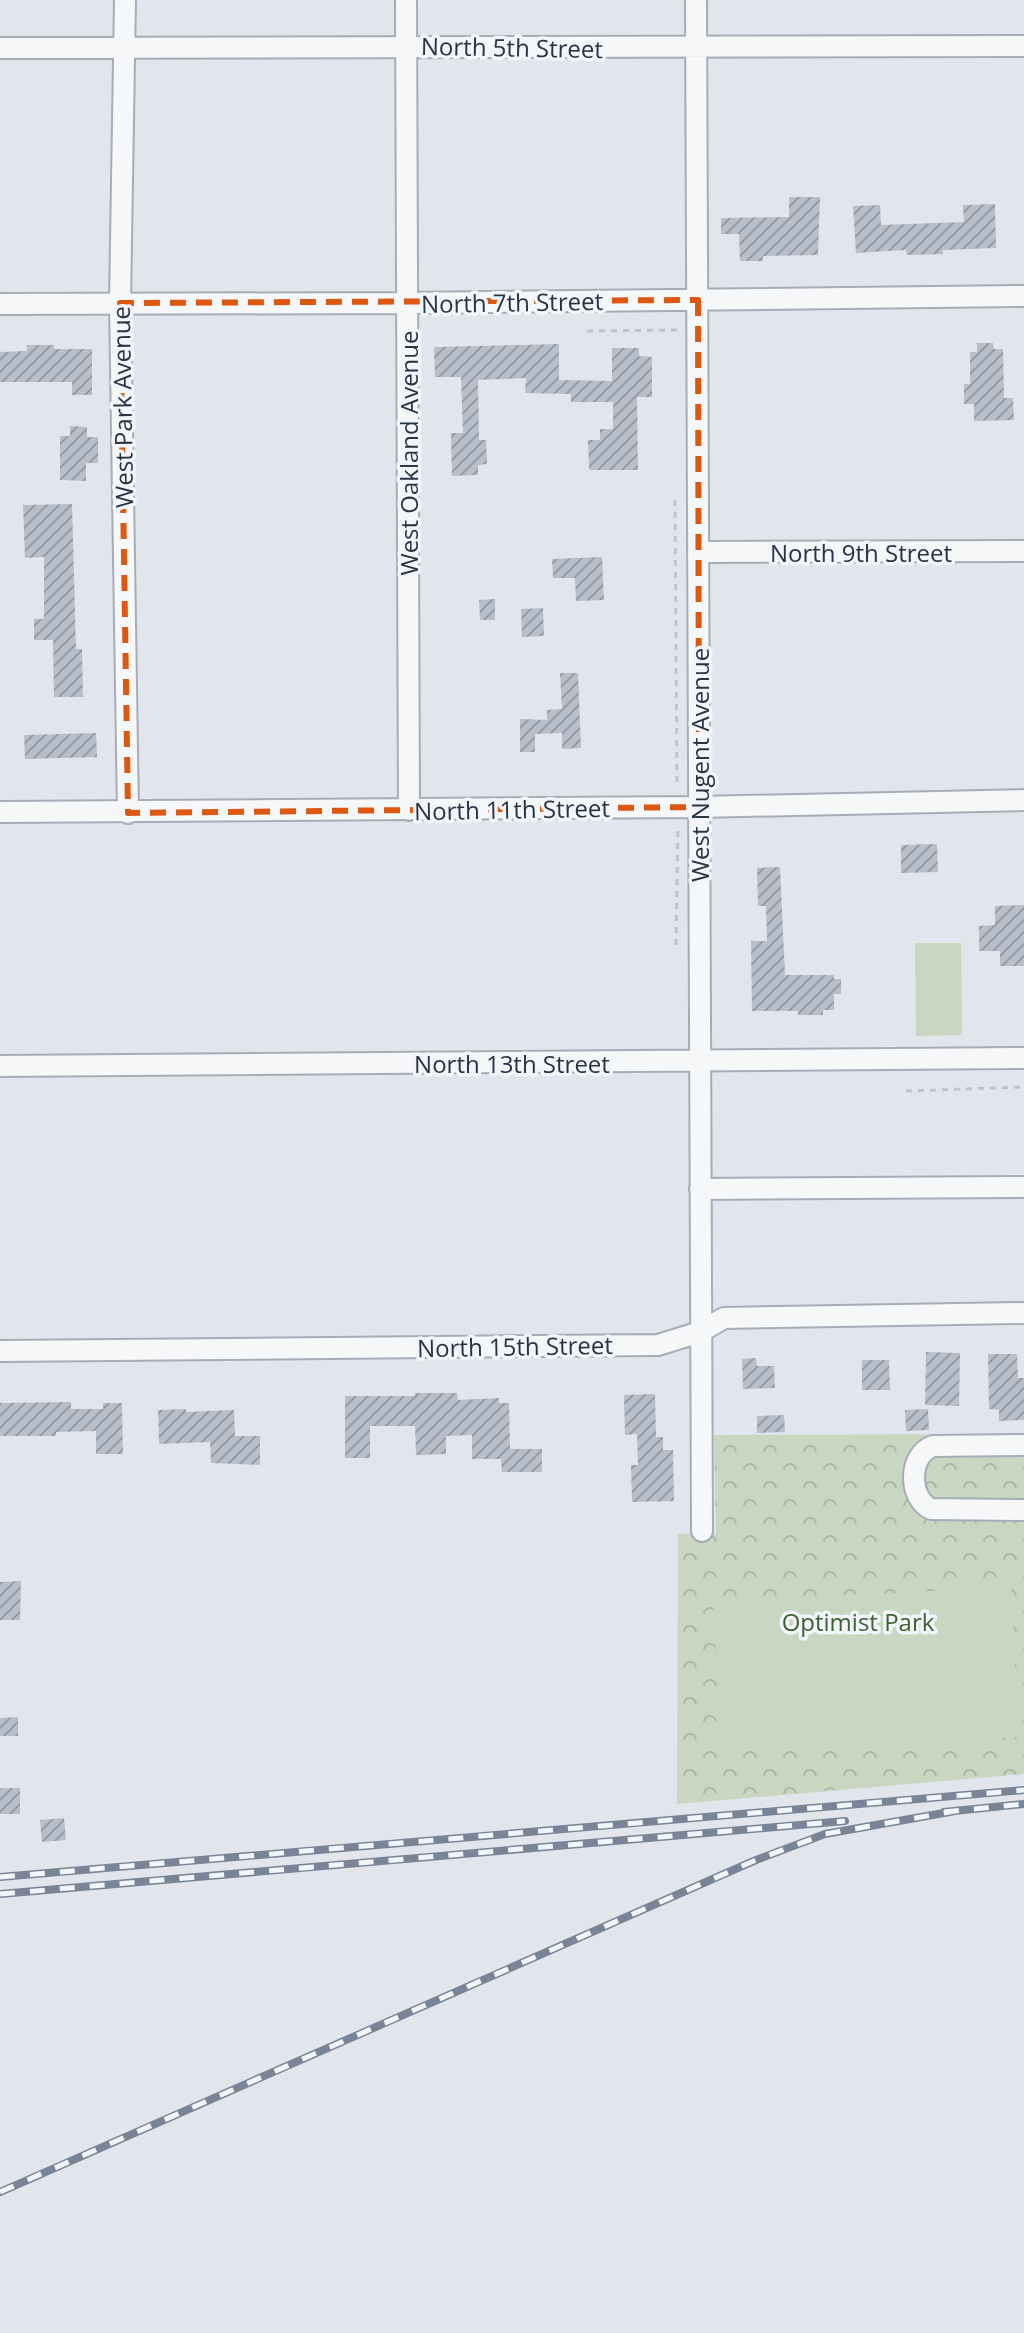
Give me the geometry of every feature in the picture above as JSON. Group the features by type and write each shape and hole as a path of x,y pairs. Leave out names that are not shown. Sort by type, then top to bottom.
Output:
{"street":[{"name":"West Park Avenue","path":"125,0 120,303 128,813"},
{"name":"West Oakland Avenue","path":"406,0 409,810"},
{"name":"West Nugent Avenue","path":"696,0 702,1531"},
{"name":"North 5th Street","path":"0,48 1024,46"},
{"name":"North 7th Street","path":"0,304 1024,296"},
{"name":"North 9th Street","path":"698,552 1024,551"},
{"name":"North 11th Street","path":"0,812 699,807 1024,800"},
{"name":"North 13th Street","path":"0,1066 1024,1058"},
{"path":"700,1189 1024,1187"},
{"name":"North 15th Street","path":"0,1351 658,1345 700,1332 724,1318 1024,1313"},
{"path":"1024,1445 933,1446 924,1450 914,1464 917,1498 922,1505 931,1509 1024,1510"}],"path":[{"path":"587,331 675,330"},
{"path":"675,500 677,795"},
{"path":"676,945 678,825"},
{"path":"906,1091 1024,1087"}],"highlighted area":[{"path":"698,300 699,807 128,813 120,303"}],"green space":[{"path":"915,943 961,943 962,1035 916,1036"},
{"name":"Optimist Park","path":"1024,1434 1024,1774 677,1804 678,1534 716,1534 714,1435"},
{"path":"1011,1587 1019,1737 721,1752 713,1602"}],"building":[{"path":"789,197 820,197 818,255 763,256 763,261 740,261 739,234 721,234 721,218 789,217"},
{"path":"995,204 996,248 943,250 943,254 907,255 906,250 856,253 853,206 880,205 881,225 964,222 963,205"},
{"path":"977,343 993,343 994,349 1003,349 1004,398 1013,398 1014,420 974,421 974,404 964,404 964,384 970,384 970,352 977,352"},
{"path":"559,344 559,380 612,381 612,348 639,348 639,356 652,357 652,397 637,397 638,470 589,470 588,440 600,440 600,429 613,429 613,402 571,402 571,394 525,393 526,378 478,380 479,440 486,440 487,464 478,465 478,475 452,476 451,433 463,433 461,377 435,377 434,347"},
{"path":"27,345 92,349 92,395 72,395 72,382 0,382 0,352 27,351"},
{"path":"70,426 87,427 87,437 98,437 98,463 86,463 86,481 60,480 60,436 70,436"},
{"path":"72,504 76,649 82,649 83,697 54,697 53,640 34,640 34,619 44,619 44,557 25,558 23,505"},
{"path":"602,557 604,600 576,601 575,578 553,578 552,559"},
{"path":"495,599 495,620 480,620 479,600"},
{"path":"543,608 544,636 522,637 521,609"},
{"path":"560,673 578,673 581,748 562,749 562,733 535,734 535,752 520,752 520,719 547,720 547,710 562,709"},
{"path":"96,733 97,757 25,759 24,735"},
{"path":"937,844 938,872 901,873 901,845"},
{"path":"780,867 785,975 834,975 834,979 841,979 841,994 834,994 834,1010 823,1010 823,1015 798,1015 798,1011 752,1011 751,941 767,941 766,906 758,906 757,868"},
{"path":"1024,905 1024,966 1000,966 1000,951 979,951 979,926 995,925 995,906"},
{"path":"926,1352 960,1353 959,1406 925,1405"},
{"path":"988,1354 1017,1354 1018,1378 1024,1378 1024,1420 999,1421 999,1410 989,1409"},
{"path":"756,1358 757,1366 774,1366 775,1388 743,1389 742,1359"},
{"path":"862,1360 889,1360 890,1390 862,1390"},
{"path":"415,1393 457,1393 458,1400 499,1398 499,1403 509,1403 510,1449 542,1449 542,1472 502,1472 501,1459 472,1459 472,1435 446,1436 446,1454 416,1455 415,1426 370,1426 370,1458 345,1458 345,1396 415,1396"},
{"path":"655,1394 656,1437 663,1437 663,1450 673,1450 674,1501 632,1502 631,1465 638,1465 637,1434 625,1435 624,1395"},
{"path":"71,1402 71,1409 103,1409 103,1403 122,1403 123,1454 96,1454 96,1431 56,1432 56,1436 0,1436 0,1403"},
{"path":"186,1409 186,1412 234,1410 235,1436 260,1436 260,1465 211,1463 210,1442 159,1444 158,1410"},
{"path":"928,1409 929,1430 906,1431 905,1410"},
{"path":"784,1415 785,1432 757,1433 757,1416"},
{"path":"21,1581 20,1620 0,1620 0,1582"},
{"path":"18,1717 18,1736 0,1736 0,1718"},
{"path":"0,1788 20,1788 20,1814 0,1814"},
{"path":"64,1818 66,1840 42,1842 40,1820"}],"railway":[{"path":"0,1877 1024,1790"},
{"path":"944,1812 1024,1804"},
{"path":"0,2192 756,1860 825,1834 955,1811"},
{"path":"0,1894 845,1821"}]}
